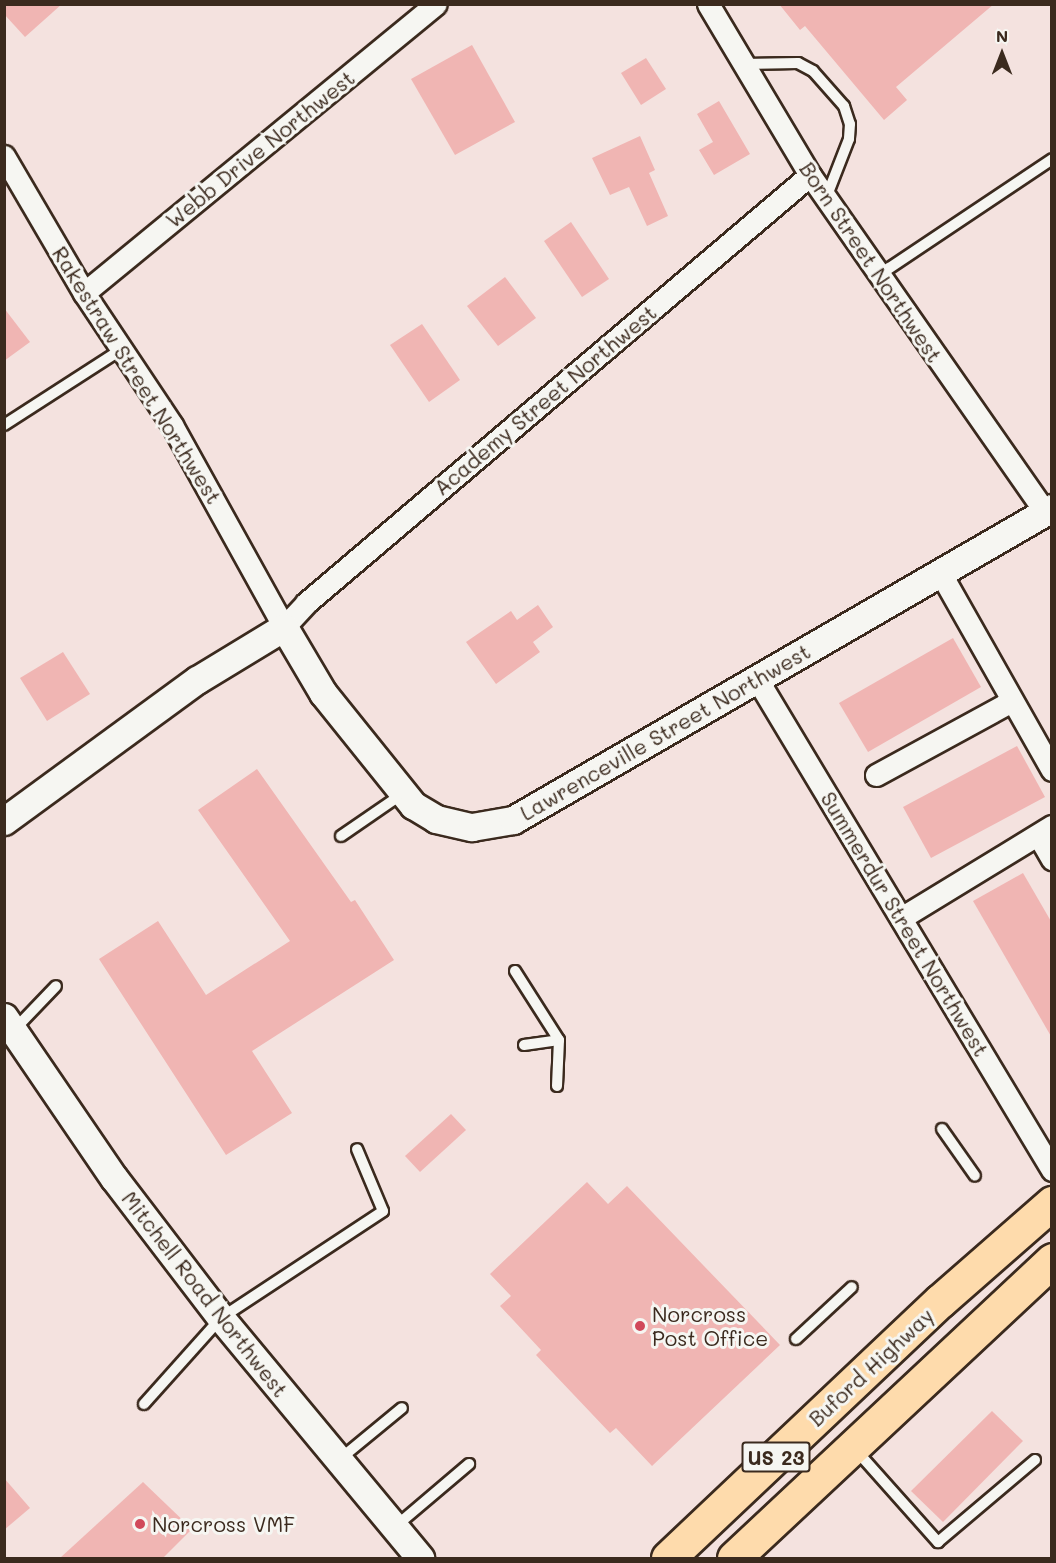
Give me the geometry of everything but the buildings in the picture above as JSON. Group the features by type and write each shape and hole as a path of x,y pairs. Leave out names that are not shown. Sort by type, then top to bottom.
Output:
{"main road":[{"name":"Buford Highway","path":"668,1558 940,1301 1052,1203"},
{"name":"US 23","path":"746,1552 852,1446 1052,1260"}],"street":[{"name":"Webb Drive Northwest","path":"84,293 436,4"},
{"name":"Born Street Northwest","path":"708,4 810,175 1048,510"},
{"name":"Rakestraw Street Northwest","path":"4,156 84,293 172,425 284,627"},
{"name":"Academy Street Northwest","path":"284,627 306,603 810,175"},
{"name":"Lawrenceville Street Northwest","path":"284,627 323,693 402,794 446,822 472,827 513,820 1048,510"},
{"path":"941,574 1052,770"},
{"path":"10,813 197,680 284,627"},
{"name":"Summerdur Street Northwest","path":"757,679 1052,1170"},
{"path":"876,776 1012,701"},
{"path":"901,918 1045,830 1052,859"},
{"name":"Mitchell Road Northwest","path":"9,1025 114,1178 221,1318 337,1461 420,1558"}],"lane":[{"path":"744,64 798,63 813,71 844,106 850,124 849,139 826,198"},
{"path":"879,275 1052,159"},
{"path":"4,425 122,349"},
{"path":"340,836 402,794"},
{"path":"515,971 559,1040 557,1086"},
{"path":"9,1025 56,986"},
{"path":"524,1045 559,1040"},
{"path":"942,1129 975,1176"},
{"path":"144,1404 221,1318 383,1211 357,1149"},
{"path":"796,1339 852,1287"},
{"path":"337,1461 402,1408"},
{"path":"852,1446 938,1542 1035,1460"},
{"path":"393,1528 469,1464"}],"place":[{"name":"Norcross Post Office","path":"640,1326"},
{"name":"Norcross VMF","path":"140,1524"}]}
